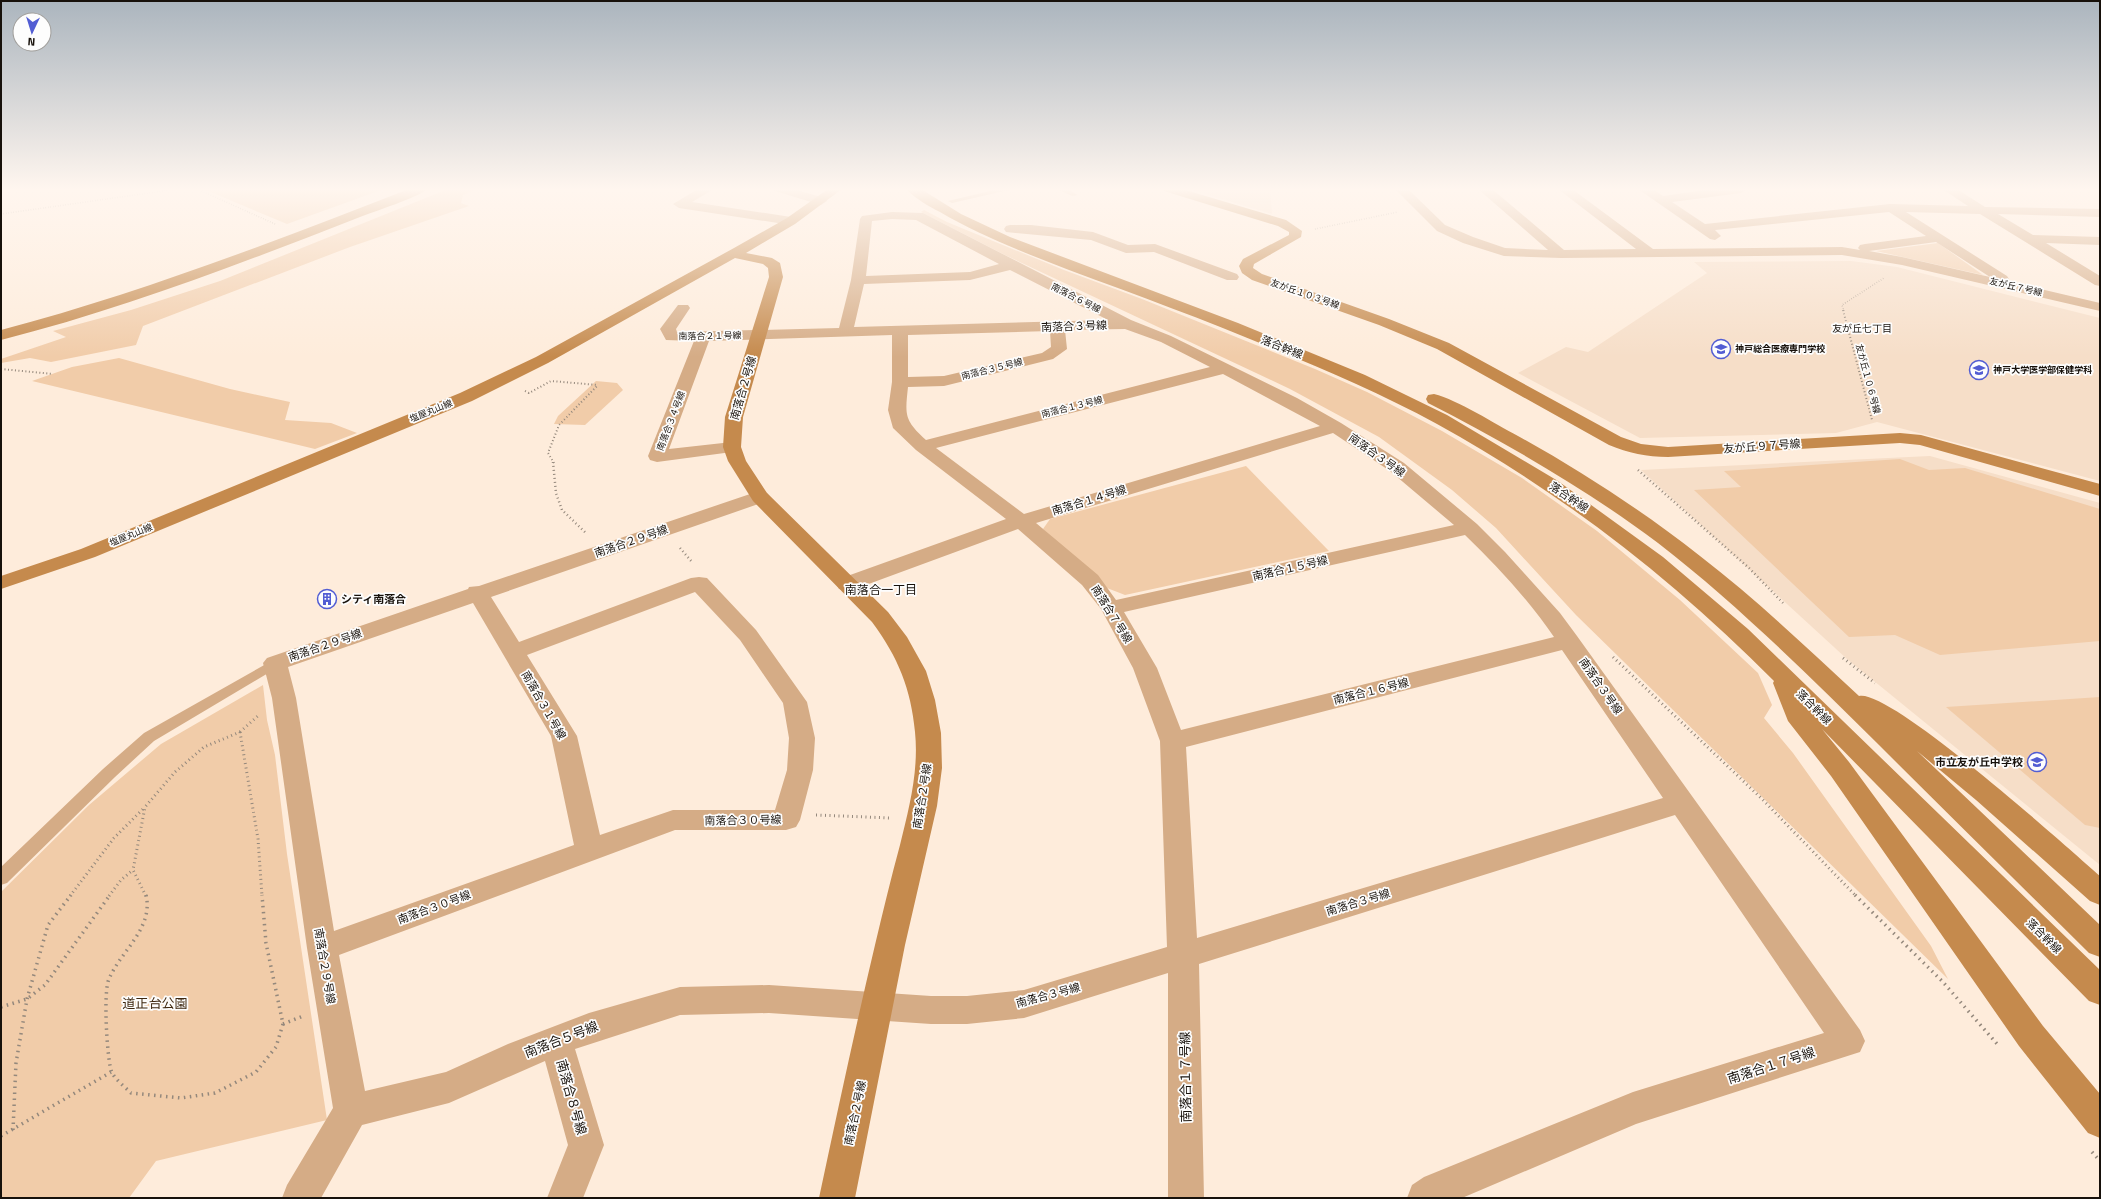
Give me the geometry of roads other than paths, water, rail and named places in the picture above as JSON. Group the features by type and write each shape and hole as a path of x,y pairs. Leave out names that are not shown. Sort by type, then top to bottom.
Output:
{"street":[{"path":"1,335 66,317 165,286 273,245"},
{"name":"塩屋丸山線","path":"1,583 88,553 466,396 542,360 749,245"},
{"name":"南落合６号線","path":"845,333 858,280 863,245"},
{"name":"南落合６号線","path":"973,245 1127,324"},
{"name":"落合幹線","path":"1023,245 1318,362 1388,392 1475,438 1563,493 1634,544 1722,618 1781,674 2100,991"},
{"name":"落合幹線","path":"1051,245 1370,369 1511,439 1547,460 1664,538 1745,604 1828,680 2100,944"},
{"path":"1116,245 1126,249 1155,248 1232,277"},
{"name":"友が丘１０３号線","path":"1280,245 1248,262 1246,266 1247,270 1257,277 1384,322 1443,346"},
{"name":"友が丘７号線","path":"1483,245 1504,252 1561,254 1842,251 1902,261 2100,307"},
{"path":"1550,245 1561,254"},
{"path":"1639,245 1650,253"},
{"path":"1728,245 1738,252"},
{"path":"1842,251 1887,245"},
{"path":"1950,245 2014,287"},
{"path":"2040,245 2100,282"},
{"name":"南落合２号線","path":"733,254 767,261 776,269 776,277 734,417 732,447 744,475 760,497 880,617 899,642 914,671 923,700 928,733 929,768 922,806 890,945 837,1198"},
{"path":"858,280 970,276 1011,265"},
{"path":"2083,272 2100,272"},
{"name":"南落合２１号線","path":"683,308 668,329 671,337 759,335"},
{"name":"南落合３号線","path":"759,335 1127,324 1166,339 1291,402 1335,427 1397,468 1470,528 1498,556 1542,605 1569,641 1681,803 1024,1004 967,1010 878,1007"},
{"name":"南落合３５号線","path":"900,382 944,381 1047,356 1059,349 1057,326"},
{"name":"南落合７号線","path":"900,331 900,382 897,410 902,428 922,446 1021,520 1090,580 1111,608 1145,668 1173,741 1183,955"},
{"name":"南落合３４号線","path":"703,337 657,456 732,447"},
{"name":"友が丘９７号線","path":"1443,346 1615,441 1638,449 1668,452 1900,438 1943,446 2100,490"},
{"name":"南落合１３号線","path":"922,446 1223,369"},
{"name":"南落合１４号線","path":"847,584 1021,520 1335,427"},
{"name":"南落合２９号線","path":"351,1112 322,948 284,698 275,663 477,592 760,497"},
{"name":"南落合１５号線","path":"1111,608 1470,528"},
{"name":"南落合３０号線","path":"322,948 673,820 786,820 800,770 802,738 795,702 748,635 699,583 513,652"},
{"name":"南落合３１号線","path":"477,592 564,736 590,851"},
{"name":"南落合１６号線","path":"1173,741 1569,641"},
{"path":"1781,674 1797,715 1840,769 2030,1036 2100,1121"},
{"path":"1828,680 1883,714 1920,741 1985,793 2100,893"},
{"name":"南落合１７号線","path":"1425,1198 1437,1190 1633,1109 1848,1041 1704,833 1681,803"},
{"name":"南落合１７号線","path":"1183,955 1186,1198"},
{"name":"南落合５号線","path":"351,1112 449,1087 589,1028 680,1001 769,999 878,1007"},
{"name":"南落合８号線","path":"556,1041 586,1145 565,1198"},
{"path":"300,1198 351,1112"}],"lane":[{"path":"1,878 109,773 149,737 275,663"}],"place":[{"name":"神戸総合医療専門学校","path":"1721,349"},
{"name":"神戸大学医学部保健学科","path":"1979,370"},
{"name":"シティ南落合","path":"327,599"},
{"name":"市立友が丘中学校","path":"2037,762"}],"district":[{"name":"友が丘七丁目","path":"1862,328"},
{"name":"南落合一丁目","path":"881,590"}],"park label":[{"name":"道正台公園","path":"155,1003"}]}
